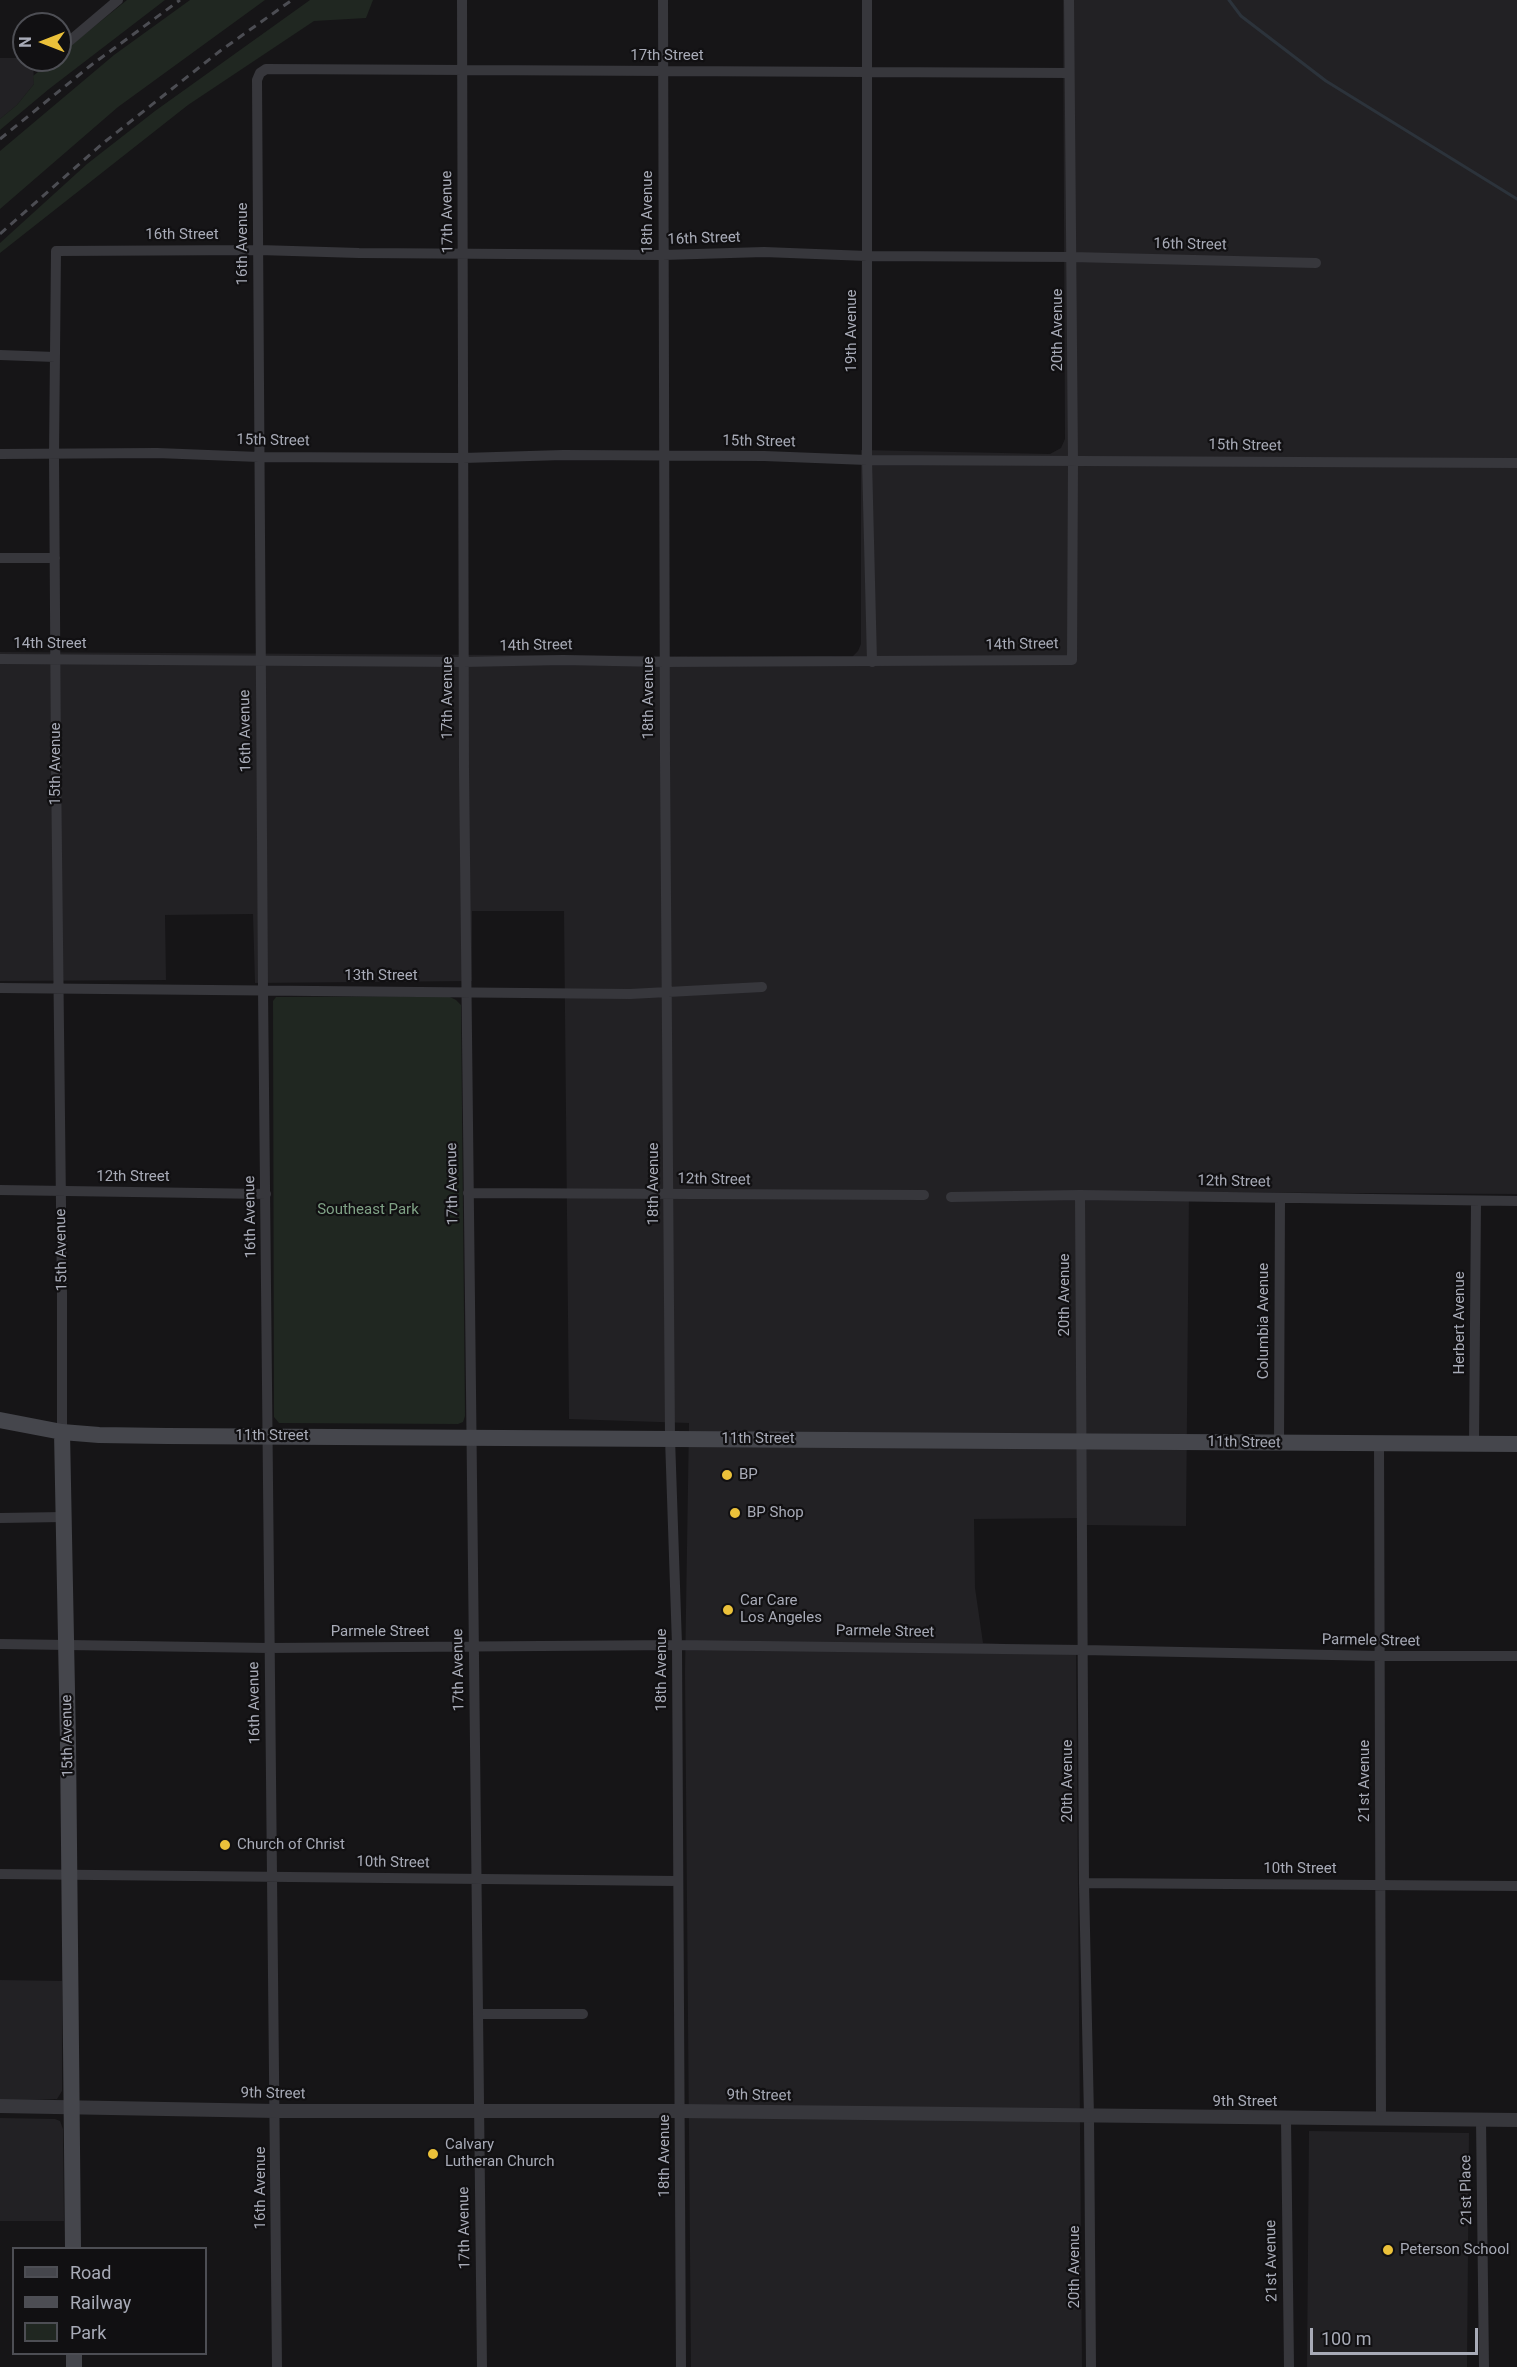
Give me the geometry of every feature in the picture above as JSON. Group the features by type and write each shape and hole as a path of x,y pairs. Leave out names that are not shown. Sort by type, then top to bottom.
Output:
{"main road":[{"name":"11th Street","path":"0,1420 62,1432 99,1435 1517,1444"},
{"name":"15th Avenue","path":"62,1432 73,2107 73,2247"}],"street":[{"path":"72,39 118,0"},
{"name":"17th Avenue","path":"462,0 463,662 482,2367"},
{"name":"18th Avenue","path":"663,0 664,662 670,1438 677,1645 681,2367"},
{"name":"19th Avenue","path":"867,0 867,460 872,662"},
{"name":"20th Avenue","path":"1069,0 1073,461 1072,660"},
{"name":"17th Street","path":"266,69 1070,73"},
{"name":"16th Avenue","path":"266,69 260,73 257,80 262,990 277,2367"},
{"name":"16th Street","path":"56,252 259,250 359,254 663,255 764,252 867,256 1072,257 1316,263"},
{"name":"15th Avenue","path":"56,252 54,455 62,1432"},
{"path":"0,355 55,357"},
{"name":"15th Street","path":"0,454 157,453 259,457 463,458 563,455 764,456 867,460 1517,463"},
{"path":"0,558 55,558"},
{"name":"14th Street","path":"0,659 463,662 1072,660"},
{"name":"13th Street","path":"0,988 667,993 762,987"},
{"name":"12th Street","path":"0,1190 266,1194"},
{"name":"12th Street","path":"468,1193 924,1195"},
{"name":"20th Avenue","path":"1080,1195 1084,1883 1091,2367"},
{"name":"12th Street","path":"951,1197 1080,1195 1517,1201"},
{"name":"Columbia Avenue","path":"1279,1444 1280,1198"},
{"name":"Herbert Avenue","path":"1474,1444 1476,1202"},
{"name":"21st Avenue","path":"1379,1443 1381,2120"},
{"path":"0,1518 64,1517"},
{"name":"Parmele Street","path":"0,1644 269,1648 677,1645 1517,1656"},
{"name":"10th Street","path":"0,1874 272,1878 375,1876 677,1881"},
{"name":"10th Street","path":"1084,1883 1517,1886"},
{"path":"478,2014 583,2014"},
{"name":"9th Street","path":"0,2106 276,2111 680,2111 1517,2120"},
{"name":"21st Avenue","path":"1286,2119 1289,2367"},
{"name":"21st Place","path":"1481,2120 1484,2367"}],"shaded area":[{"path":"1063,0 1517,0 1517,1194 1189,1192 1186,1526 1086,1525 1086,1518 974,1519 975,1588 983,1643 1076,1647 1082,2367 691,2367 685,1672 689,1423 569,1419 564,911 472,911 472,981 255,983 253,914 165,915 166,980 0,981 0,652 852,657 861,644 861,450 1050,454 1061,448 1065,439"},
{"path":"0,58 12,58 12,72 34,72 34,84 17,105 0,119"},
{"path":"0,1980 62,1981 62,2091 57,2099 0,2100"},
{"path":"0,2118 60,2121 63,2129 64,2221 0,2221"},
{"name":"Peterson School","path":"1309,2131 1469,2133 1467,2367 1307,2367"}],"green space":[{"path":"127,0 165,0 72,71 72,44"},
{"path":"190,0 265,0 118,107 0,209 0,151 114,55"},
{"path":"310,0 373,0 366,18 314,21 188,105 0,253 0,243 87,164 155,111"},
{"path":"38,72 71,72 0,130 0,119 17,105 34,84 33,76"},
{"name":"Southeast Park","path":"448,996 461,1005 465,1416 463,1422 458,1424 279,1423 274,1417 273,1001 276,997"}],"waterway":[{"path":"1229,0 1241,16 1326,81 1517,199"}],"railway":[{"path":"0,139 90,66 180,0"},
{"path":"0,234 102,144 220,51 292,0"}],"place":[{"name":"BP","path":"727,1475"},
{"name":"BP Shop","path":"735,1513"},
{"name":"Car Care Los Angeles","path":"728,1610"},
{"name":"Church of Christ","path":"225,1845"},
{"name":"Calvary Lutheran Church","path":"433,2154"},
{"name":"Peterson School","path":"1388,2250"}]}
